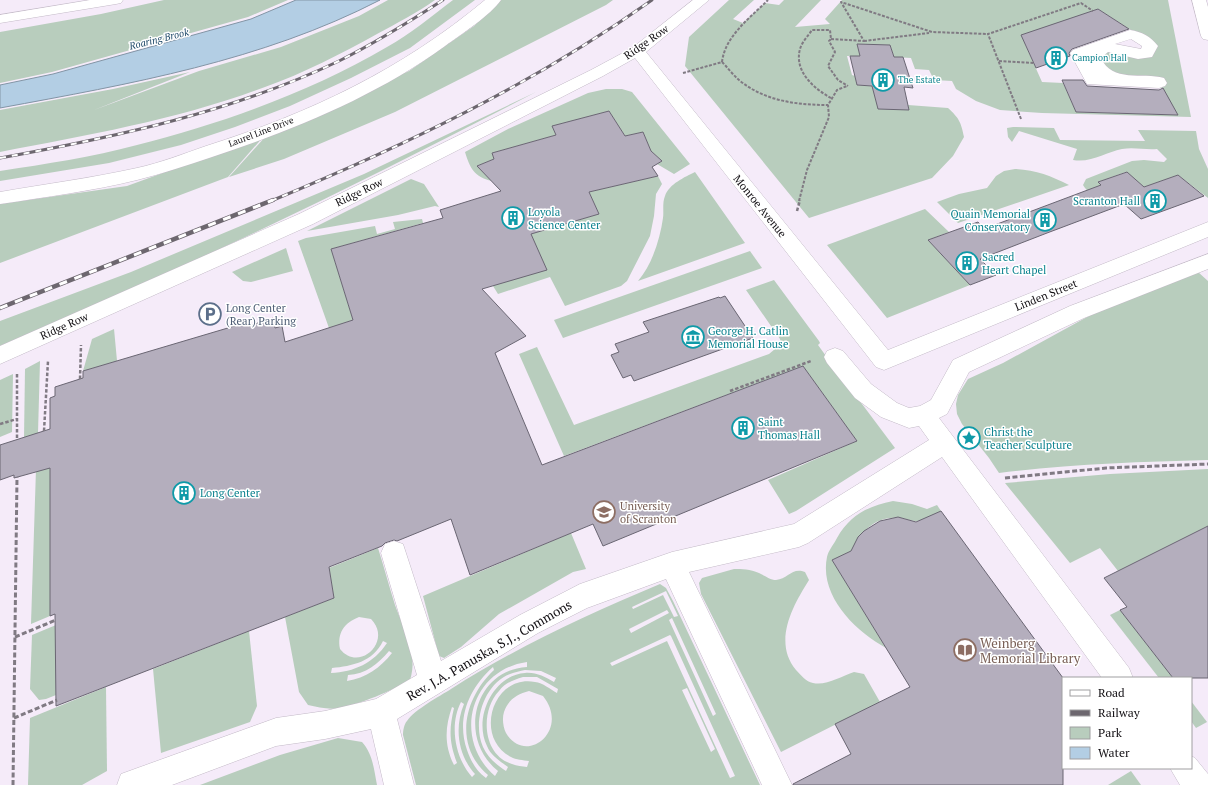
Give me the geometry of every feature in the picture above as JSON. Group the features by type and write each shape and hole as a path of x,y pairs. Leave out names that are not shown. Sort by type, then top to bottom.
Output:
{"main road":[{"path":"0,19 116,0"},
{"name":"Laurel Line Drive","path":"0,198 108,180 140,173 266,132 326,106 397,71 439,44 473,19 494,0"},
{"name":"Ridge Row","path":"0,355 306,219 597,73 637,51 702,0"},
{"path":"1199,0 1208,36"},
{"path":"1130,34 1139,36 1150,46 1147,54 1138,54 1106,47 1099,51 1094,57 1096,63 1101,71 1114,76 1131,80 1158,81 1160,83 1093,81 1078,53 1130,34"},
{"name":"Monroe Avenue","path":"637,51 884,361"},
{"name":"Linden Street","path":"884,361 1208,229"},
{"path":"827,358 862,391 889,410 909,418 924,415 939,407 961,366 1077,312 1208,261"},
{"path":"924,415 1118,677"},
{"name":"Rev. J.A. Panuska, S.J., Commons","path":"132,785 276,732 325,725 381,712 529,624 580,597 672,564 798,535 944,443"},
{"path":"394,552 433,681"},
{"path":"672,564 777,785"},
{"path":"381,712 399,785"},
{"path":"1186,769 1198,785"}],"path":[{"path":"768,0 729,40 721,56 722,62 744,84 754,90 796,104 828,105"},
{"path":"864,41 841,2 932,32"},
{"path":"831,39 864,41 932,32 988,34 1081,3 1093,11"},
{"path":"796,215 807,170 829,117 828,105 837,90 848,86 838,80 828,66 835,52 834,46 829,42 831,39 830,30 812,30 800,48 799,62 802,73 810,83 823,94 831,98"},
{"path":"988,34 1021,119"},
{"path":"999,61 1034,63"},
{"path":"680,74 722,62"},
{"path":"80,379 81,341"},
{"path":"730,390 827,358"},
{"path":"44,432 48,368"},
{"path":"17,440 18,370"},
{"path":"0,424 17,419"},
{"path":"974,482 1038,473 1117,467 1208,464"},
{"path":"13,785 17,477"},
{"path":"15,637 56,620"},
{"path":"14,718 57,700"}],"green space":[{"path":"164,0 288,0 248,17 52,72 0,83 0,32 101,14"},
{"path":"388,0 435,0 407,18 350,49 280,82 201,108 168,117 0,152 0,110 113,89 190,72 94,110 199,71 281,47 359,16"},
{"path":"453,0 475,0 410,48 351,78 290,106 235,127 181,145 109,163 0,181 0,171 69,160 169,137 265,105 328,78 387,47 421,25"},
{"path":"500,0 613,0 606,5 395,112 284,159 229,177 266,136 409,71 474,26"},
{"path":"729,0 754,0 733,19 743,23 765,3 779,5 784,0 821,0 795,27 830,24 825,19 842,0 1168,0 1191,117 1042,113 1000,110 976,101 956,89 952,81 934,80 929,70 915,69 911,58 894,57 890,45 857,44 860,56 847,56 852,75 855,76 857,85 872,86 909,110 908,105 948,108 959,121 964,137 953,156 932,178 809,218 685,66 689,37","holes":["1098,9 1134,32 1147,54 1099,51 1106,74 1159,83 1178,115 1076,112 1063,83 1042,82 1025,44"]},
{"path":"606,89 622,89 632,92 690,164 674,174 657,164 662,161 651,151 643,132 625,136 609,111 553,126 556,135 492,153 494,159 477,166 492,181 481,177 471,167 465,152 508,129 588,93"},
{"path":"536,92 393,165 248,236 94,306 0,346 0,321 131,272 364,174"},
{"path":"1007,128 1054,128 1060,140 1145,141 1138,130 1196,131 1199,149 1208,169 1208,198 1178,175 1144,187 1126,172 1098,182 1127,207 1102,200 1091,194 1083,185 1086,179 1132,161 1144,160 1164,162 1167,159 1157,149 1131,148 1116,150 1099,157 1086,160 1073,160 1077,149 1019,131 1012,142 1008,137"},
{"path":"264,136 228,177 0,263 0,204 127,186"},
{"path":"1015,169 1043,174 1069,185 958,223 937,202 959,194 987,188 996,176 1004,171"},
{"path":"695,172 745,243 638,281 651,260 660,234 665,196 667,192 678,181"},
{"path":"658,176 662,184 656,194 650,236 627,281 621,286 565,306 550,277 498,294 493,286 531,234 599,214 589,192"},
{"path":"411,179 424,184 439,207 435,206 398,215 307,231"},
{"path":"925,209 949,232 928,240 970,285 887,318 827,245"},
{"path":"422,219 423,223 331,249 353,320 329,328 298,241 306,238 375,226 377,234 395,229 393,222"},
{"path":"286,248 293,271 251,282 243,281 232,272"},
{"path":"750,251 762,268 563,338 554,320"},
{"path":"1198,272 1208,281 1208,460 1077,465 999,473 962,424 957,414 956,404 958,395 968,379 1003,363 1098,311"},
{"path":"774,280 819,341 820,343 818,345 895,448 789,514 768,480 857,441 803,366 564,456 519,354 537,347 574,425 769,354 781,344 780,339 746,290"},
{"path":"114,329 117,361 83,371 92,339"},
{"path":"40,361 38,433 24,438 25,369"},
{"path":"13,374 12,432 0,437 0,380"},
{"path":"50,465 50,616 31,624 36,469"},
{"path":"1208,469 1208,526 1118,571 1100,548 1070,563 1005,483 1110,474"},
{"path":"893,501 912,504 927,509 937,505 941,511 928,518 918,521 902,518 891,518 877,522 865,531 852,551 832,560 886,648 863,632 842,611 828,585 826,571 829,552 848,523 860,513 868,509"},
{"path":"571,533 586,569 573,572 499,614 461,647 444,658 439,656 423,596"},
{"path":"378,548 395,605 409,641 413,661 410,680 376,697 347,706 331,709 308,705 299,692 285,617 334,598 329,568","holes":["359,617 371,619 377,628 378,636 376,644 371,651 364,656 356,658 348,656 340,649 339,643 343,629 349,622","383,641 387,643 376,656 363,665 348,671 331,673 332,668 361,662 374,654","389,651 392,653 372,672 354,680 347,681 348,675 360,673 371,668"]},
{"path":"734,569 752,571 776,580 784,578 793,572 805,572 809,580 791,613 788,625 786,648 789,659 802,676 808,681 818,684 829,682 854,672 864,674 880,702 781,752 701,594 699,583 702,578"},
{"path":"660,584 666,588 760,785 416,785 403,735 406,722 415,712 501,659 527,645 633,595","holes":["666,591 678,616 674,617 663,595 633,609 632,607","667,610 669,613 631,633 629,629","672,618 716,714 713,716 669,620","670,635 735,776 730,778 667,641 612,666 610,663","527,662 527,667 509,671 494,680 484,693 477,708 475,724 478,741 485,757 498,771 495,776 482,761 474,744 471,726 474,708 480,692 492,678 507,668","493,667 494,670 475,694 467,722 467,736 470,750 477,763 488,775 486,778 479,772 472,762 464,738 464,716 471,694 477,684","519,671 541,671 556,678 554,682 533,673 525,673 514,676 504,681 495,690 489,700 484,711 483,735 491,753 508,767 506,771 487,755 483,747 480,737 480,716 487,695 493,686 501,679","523,677 537,677 558,689 557,693 544,685 535,682 520,682 508,688 499,697 493,709 491,722 493,736 499,748 513,758 529,761 527,767 514,765 502,759 495,752 487,732 489,710 493,700 501,688","687,688 715,749 711,752 682,690","529,691 543,696 550,709 552,721 549,732 542,740 533,745 524,746 514,742 505,731 503,720 504,712 508,704 517,696","461,702 464,704 459,722 459,741 461,750 469,767 475,774 472,777 461,760 455,731 457,711","452,707 454,708 451,722 451,742 457,763 454,765 448,750 447,729"]},
{"path":"1120,610 1172,677 1158,677 1110,615"},
{"path":"56,625 56,695 39,700 30,689 32,635"},
{"path":"249,631 257,706 250,722 161,753 153,669"},
{"path":"106,687 107,771 82,785 28,785 30,718"},
{"path":"1192,702 1207,722 1196,728 1192,722"},
{"path":"338,738 362,742 371,757 377,785 200,785 280,755"},
{"path":"1131,771 1141,785 1108,785"}],"water":[{"path":"296,0 380,0 335,21 242,55 194,68 98,90 0,108 0,85 53,74 251,19"}],"building":[{"path":"1098,9 1129,29 1072,49 1069,53 1070,56 1036,68 1021,35"},
{"name":"The Estate","path":"857,44 890,45 894,57 903,57 913,88 904,87 909,110 878,109 872,86 857,85 850,56 860,56"},
{"path":"1062,80 1083,80 1087,86 1159,90 1163,88 1178,115 1076,112"},
{"path":"609,111 625,136 643,132 651,151 662,161 652,167 658,176 589,192 599,214 531,234 547,270 482,289 526,336 495,353 542,465 803,366 857,441 603,546 593,524 470,575 451,519 397,541 394,540 385,543 382,546 329,567 334,598 56,706 55,614 50,616 50,468 14,478 14,475 0,480 0,445 50,429 50,398 55,396 55,387 83,378 83,371 248,322 249,326 273,318 275,328 282,326 285,342 353,320 331,249 443,218 440,210 501,191 477,166 494,159 492,153 556,135 552,126"},
{"path":"1127,172 1144,187 1178,175 1204,196 1141,219 1124,204 1047,233 980,259 996,275 970,285 928,240 978,222 984,229 1101,185 1098,182"},
{"name":"George H. Catlin Memorial House","path":"725,296 753,338 634,381 631,375 623,378 611,355 619,352 615,344 649,332 643,322"},
{"name":"Weinberg Memorial Library","path":"941,511 1062,677 1063,785 793,785 851,754 835,724 910,687 832,560 851,551 858,537 864,531 880,521 898,517 916,522"},
{"path":"1208,526 1208,678 1172,677 1120,610 1127,607 1104,578"}],"railway":[{"path":"0,158 130,132 215,109 257,95 339,61 392,32 443,0"},
{"path":"271,201 371,158 467,111 561,59 607,31 652,0"},
{"path":"0,308 273,200"}],"place":[{"name":"Campion Hall","path":"1056,58"},
{"name":"The Estate","path":"883,80"},
{"name":"Scranton Hall","path":"1155,201"},
{"name":"Loyola Science Center","path":"513,218"},
{"name":"Quain Memorial Conservatory","path":"1045,220"},
{"name":"Sacred Heart Chapel","path":"967,263"},
{"name":"Long Center (Rear) Parking","path":"210,314"},
{"name":"George H. Catlin Memorial House","path":"693,337"},
{"name":"Saint Thomas Hall","path":"743,428"},
{"name":"Christ the Teacher Sculpture","path":"969,438"},
{"name":"Long Center","path":"184,493"},
{"name":"University of Scranton","path":"604,512"},
{"name":"Weinberg Memorial Library","path":"965,650"}],"water label":[{"name":"Roaring Brook","path":"159,39"}]}
